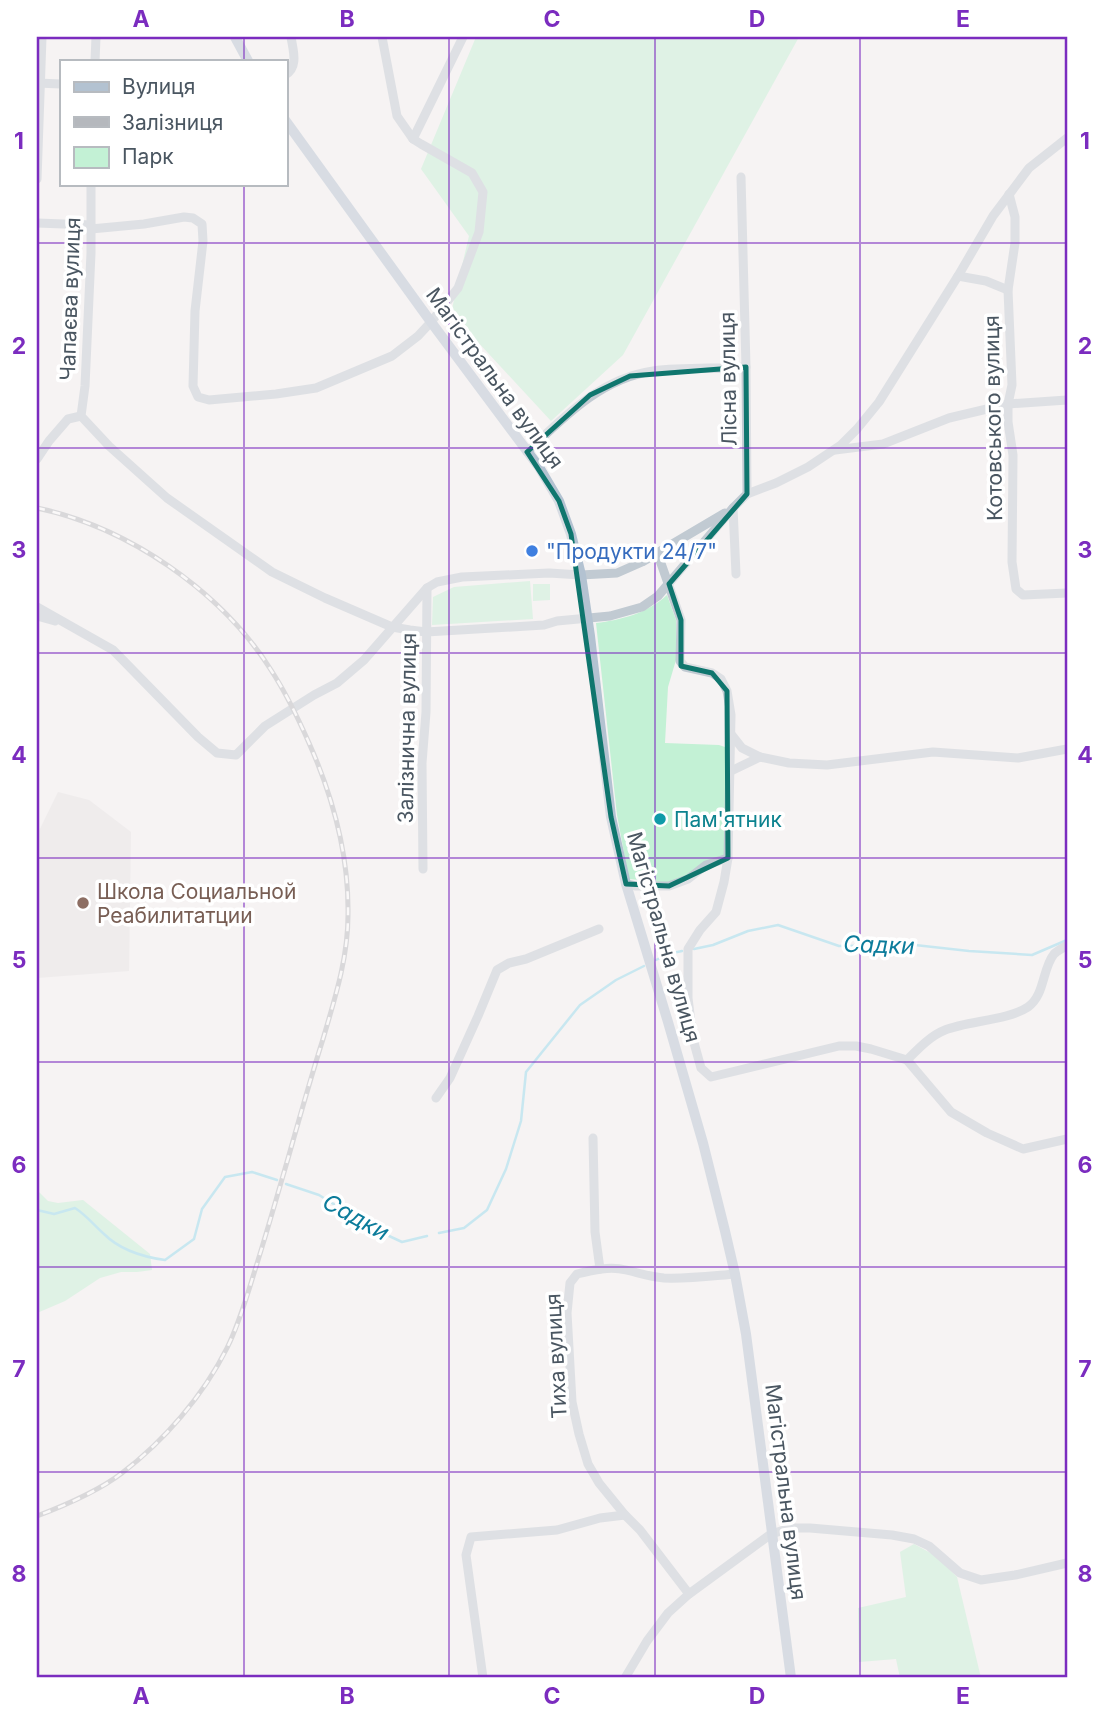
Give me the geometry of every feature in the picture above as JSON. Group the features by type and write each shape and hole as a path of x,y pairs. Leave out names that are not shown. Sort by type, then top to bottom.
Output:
{"main road":[{"path":"235,37 247,60"},
{"name":"Магістральна вулиця","path":"287,123 539,467 559,501 571,534 581,575 590,636 611,817 626,884 703,1143 735,1273 746,1334 791,1678"}],"street":[{"path":"37,179 42,37"},
{"path":"95,60 96,37"},
{"path":"287,74 294,66 292,37"},
{"path":"37,223 91,227 144,224 184,217 194,218 202,224 203,242 195,311 192,386 198,397 209,400 316,388 392,356 418,336 458,288 479,232 484,192 472,173 413,139 397,116 382,37"},
{"path":"413,139 463,37"},
{"path":"39,84 60,84"},
{"path":"37,459 68,419 81,416 167,498 272,572 392,627 426,632 544,625 557,621 610,616 642,607 658,596 747,494 808,467 834,450 858,429 879,402 993,216 1029,168 1067,138"},
{"name":"Лісна вулиця","path":"741,177 747,494"},
{"name":"Чапаєва вулиця","path":"81,416 85,386 91,186"},
{"name":"Котовського вулиця","path":"1009,194 1015,217 1015,243 1008,290 1012,385 1008,422 1013,455 1013,562 1016,589 1023,595 1067,593"},
{"path":"958,276 986,281 1008,290"},
{"path":"527,452 590,395 630,376 653,371 746,367"},
{"path":"834,450 883,444 949,418 1008,404 1067,400"},
{"path":"37,607 113,650 198,737 217,753 236,755 265,726 337,683 365,660 427,588 437,582 462,577 617,573 642,562 733,508"},
{"path":"733,508 736,574"},
{"path":"657,552 681,620 680,661 685,667 712,673 721,680 727,691 731,715 728,858 724,882 716,912 688,949 688,998 693,1039 701,1068 711,1077 839,1046 856,1046 906,1060 951,1112 986,1133 1023,1149 1067,1139"},
{"name":"Залізнична вулиця","path":"423,869 422,763 426,712 427,588"},
{"path":"37,616 70,625"},
{"path":"731,734 742,748 760,757 827,765 933,751 1018,758 1067,750"},
{"path":"731,771 760,757"},
{"path":"626,884 669,886 688,879 706,865 728,858"},
{"path":"436,1098 450,1078 497,970 599,929"},
{"path":"906,1060 930,1038 943,1031 1015,1013 1029,1006 1037,995 1054,954 1067,945"},
{"path":"593,1138 595,1232 600,1269 624,1269 662,1278 735,1273"},
{"name":"Тиха вулиця","path":"600,1269 577,1274 570,1283 567,1313 572,1402 579,1434 588,1464 599,1483 640,1530 689,1594"},
{"path":"483,1678 466,1555 471,1537 557,1530 600,1518 625,1515"},
{"path":"625,1678 668,1613 689,1594 771,1534 792,1528 914,1539 929,1545 960,1573 981,1580 1067,1563"}],"highlighted area":[{"path":"746,367 747,494 669,584 681,620 681,666 712,673 727,691 728,858 669,886 626,884 611,817 571,534 559,501 527,452 590,395 630,376"}],"shaded area":[{"name":"Школа Социальной Реабилитатции","path":"58,792 89,800 131,832 129,971 37,978 37,835"}],"green space":[{"path":"476,37 799,37 623,355 551,421 451,313 469,236 421,169"},
{"path":"530,581 533,619 432,625 433,597 454,587"},
{"path":"533,584 550,584 550,600 533,601"},
{"path":"667,595 676,620 676,660 668,687 665,743 719,745 728,748 723,858 670,883 629,879 617,815 596,623 634,615"},
{"path":"37,1190 48,1201 58,1203 83,1200 150,1254 152,1270 121,1272 100,1278 65,1301 37,1313"},
{"path":"914,1544 938,1557 957,1577 981,1678 900,1678 896,1659 859,1662 858,1608 906,1597 900,1552"}],"waterway":[{"name":"Садки","path":"694,949 713,945 748,931 778,925 839,946 915,945 1032,955 1067,940"},
{"name":"Садки","path":"656,960 682,951"},
{"name":"Садки","path":"439,1233 464,1228 487,1210 506,1169 521,1121 526,1072 580,1005 616,980 644,966"},
{"name":"Садки","path":"37,1210 54,1214 75,1208 110,1240 140,1255 165,1260 194,1239 202,1209 225,1177 252,1172 277,1180"},
{"name":"Садки","path":"286,1184 319,1195 374,1229 402,1242 427,1236"}],"railway":[{"path":"37,508 105,530 169,566 199,589 250,641 287,697 325,784 338,827 348,893 343,962 332,1008 249,1290 227,1348 194,1400 153,1447 112,1480 92,1492 37,1516"}],"place":[{"name":"\"Продукти 24/7\"","path":"532,551"},
{"name":"Пам'ятник","path":"660,819"},
{"name":"Школа Социальной Реабилитатции","path":"83,903"}]}
